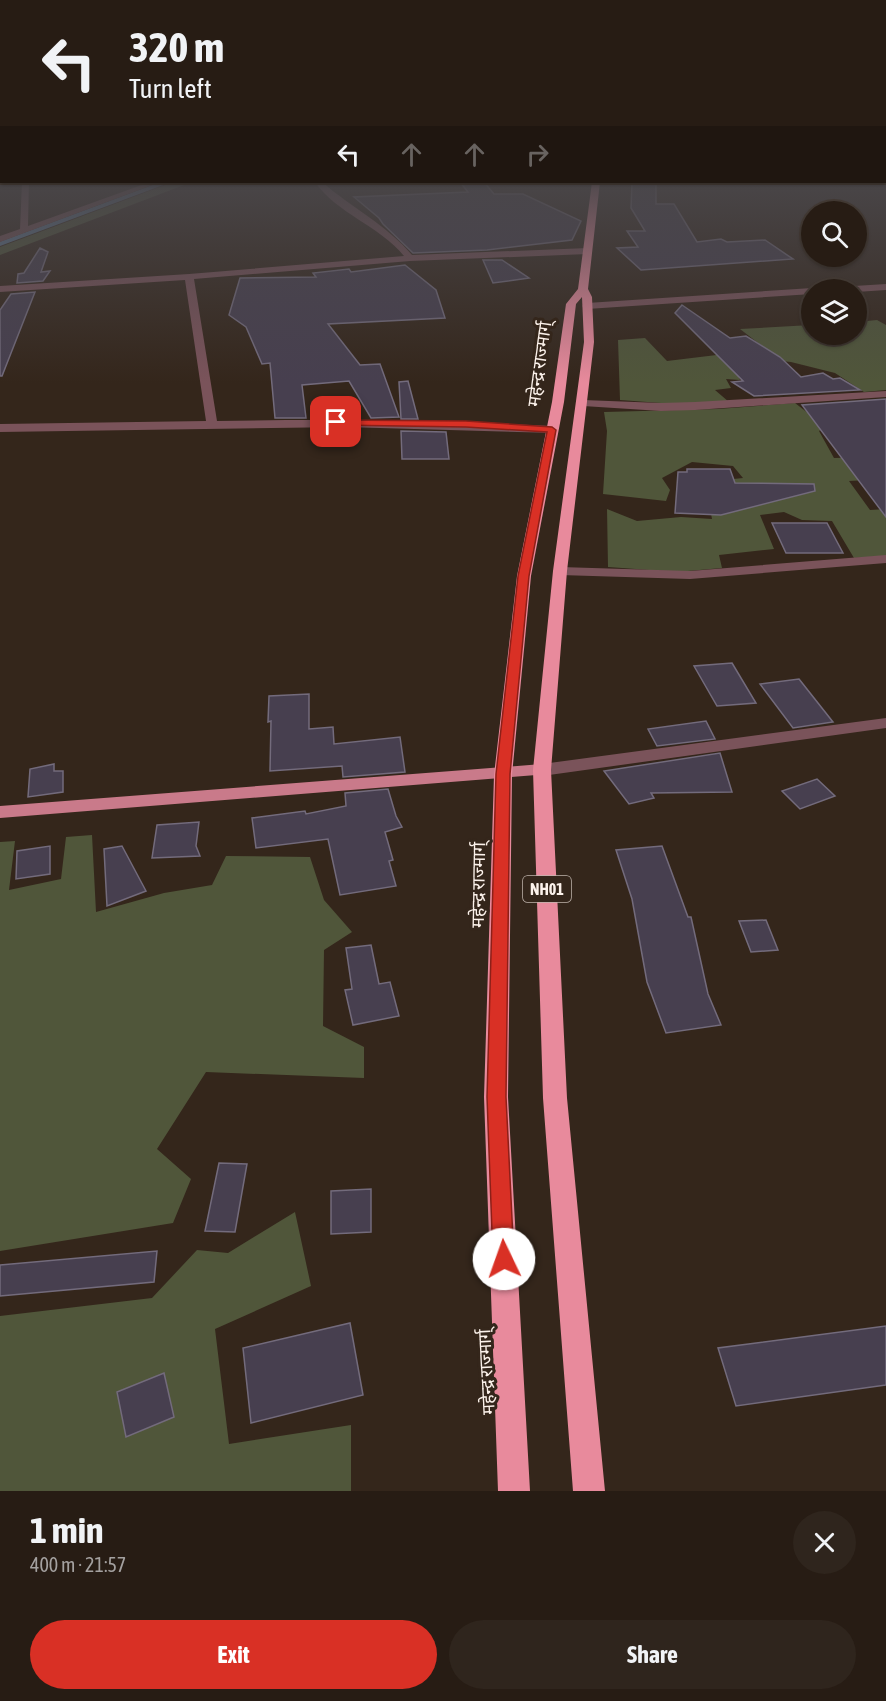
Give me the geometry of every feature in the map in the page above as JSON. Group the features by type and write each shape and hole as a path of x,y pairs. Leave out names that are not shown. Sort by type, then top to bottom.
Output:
{"highway":[{"name":"महेन्द्र राज्मार्ग्","path":"589,244 585,297 589,342 560,572 542,770 555,1098 589,1491"},
{"name":"महेन्द्र राज्मार्ग्","path":"514,1491 496,1097 503,774 524,576 558,402 571,304 585,297"}],"main road":[{"path":"0,812 542,770"}],"street":[{"path":"398,244 410,258"},
{"path":"0,289 189,277 410,258 588,250"},
{"path":"189,277 212,424"},
{"path":"867,288 886,287"},
{"path":"585,297 801,291"},
{"path":"583,403 661,407 695,406 886,394"},
{"path":"0,428 401,423 466,424 552,430"},
{"path":"560,572 690,575 886,560"},
{"path":"542,770 886,723"}],"green space":[{"path":"9,244 30,244 0,255 0,247"},
{"path":"877,320 886,325 886,390 864,392 835,373 791,362 771,360 736,371 740,380 726,379 731,388 715,390 729,402 688,405 620,400 618,340 645,338 667,361 766,349 740,329 801,326 801,345 867,345 867,321"},
{"path":"795,403 826,427 819,431 834,458 873,457 886,479 849,481 870,510 886,509 886,556 854,558 832,521 802,520 784,512 760,515 774,549 719,555 722,568 677,572 608,567 607,509 637,521 681,517 712,519 705,482 743,478 733,466 692,462 662,478 670,490 666,501 603,494 607,431 604,412 718,409"},
{"path":"92,835 96,912 164,893 212,885 226,856 310,857 324,900 352,932 324,950 323,1026 364,1047 364,1078 206,1072 157,1149 191,1179 173,1223 0,1251 0,842 15,841 9,890 61,879 66,837"},
{"path":"295,1212 311,1286 215,1329 229,1444 351,1425 351,1491 0,1491 0,1316 152,1298 197,1250 228,1253"}],"building":[{"path":"403,244 542,244 487,250 413,253"},
{"path":"636,244 770,244 793,259 641,270 617,248 638,247"},
{"path":"40,248 48,252 41,272 50,271 43,281 17,283 18,274 24,273"},
{"path":"483,260 502,260 529,278 493,283"},
{"path":"405,265 436,290 445,318 328,324 360,365 380,364 399,417 371,418 349,381 302,385 306,418 275,418 270,363 262,364 246,327 229,315 240,278 316,277 313,273 349,269 351,272"},
{"path":"35,292 2,376 0,376 0,310 11,294"},
{"path":"682,305 730,338 746,336 780,357 801,377 823,373 833,379 840,378 860,390 754,396 732,382 743,381 675,313"},
{"path":"408,381 418,419 401,419 399,382"},
{"path":"886,399 886,517 802,405"},
{"path":"401,431 446,432 449,459 402,459"},
{"path":"687,469 730,469 735,483 814,484 815,491 721,515 675,513 678,472 687,472"},
{"path":"772,523 827,523 843,553 786,553"},
{"path":"732,663 756,703 717,706 694,666"},
{"path":"799,679 833,722 793,728 760,684"},
{"path":"309,694 309,729 333,727 334,744 400,737 405,772 343,777 342,766 270,771 269,696"},
{"path":"706,721 715,739 657,746 648,729"},
{"path":"720,753 732,792 651,793 654,798 629,804 604,771"},
{"path":"54,764 54,771 63,771 63,792 28,797 30,769"},
{"path":"817,779 835,796 800,809 782,791"},
{"path":"388,789 396,816 402,827 385,832 393,860 389,861 396,886 340,895 328,839 256,848 252,818 305,811 306,814 346,806 345,793"},
{"path":"199,822 196,846 200,856 152,858 157,825"},
{"path":"50,846 50,874 16,879 17,851"},
{"path":"122,846 146,891 107,906 104,849"},
{"path":"662,846 688,917 691,917 708,994 721,1025 666,1033 647,982 632,899 616,850"},
{"path":"766,920 778,950 751,952 739,921"},
{"path":"371,945 379,984 390,982 399,1016 353,1025 345,990 352,989 346,948"},
{"path":"219,1163 247,1164 235,1232 205,1231"},
{"path":"371,1189 371,1232 331,1234 331,1191"},
{"path":"157,1251 154,1282 0,1296 0,1265"},
{"path":"350,1323 363,1395 251,1423 243,1348"},
{"path":"886,1326 886,1385 736,1406 718,1348"},
{"path":"164,1373 174,1417 126,1437 117,1392"}],"route":[{"path":"336,422 466,424 552,430 524,576 503,774 496,1097 504,1259"}]}
